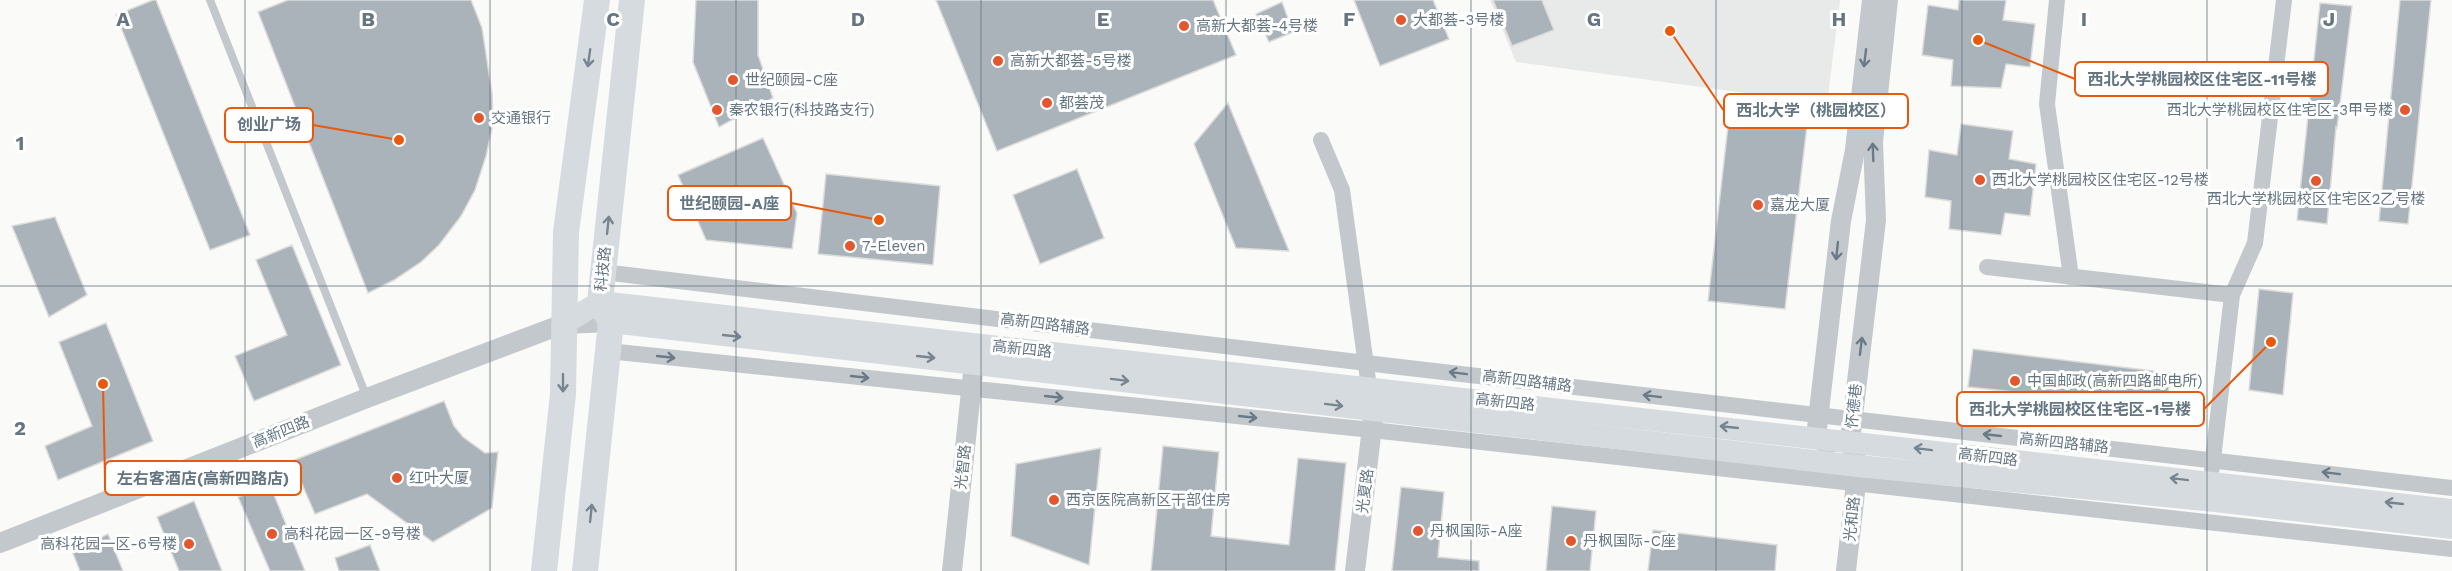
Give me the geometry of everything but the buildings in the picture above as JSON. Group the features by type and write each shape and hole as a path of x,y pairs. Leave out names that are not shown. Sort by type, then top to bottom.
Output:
{"main road":[{"path":"544,571 563,394 566,232 597,0"},
{"name":"科技路","path":"585,571 608,351 603,272 632,0"},
{"name":"高新四路","path":"606,312 1373,420 1857,475 2215,501 2452,528"},
{"name":"高新四路","path":"563,324 606,312 1369,387 1818,426 2211,483 2452,510"}],"street":[{"path":"1872,0 1855,150 1840,221 1818,426 1857,475 2452,549"},
{"name":"怀德巷","path":"1857,475 1852,430 1876,220 1873,142 1888,0"},
{"path":"2057,0 2047,104 2071,277"},
{"path":"2211,483 2232,295 2255,243 2284,0"},
{"path":"1321,140 1342,190 1369,387"},
{"path":"1987,267 2232,295"},
{"name":"高新四路辅路","path":"603,272 1365,363 1818,426"},
{"name":"高新四路","path":"0,543 367,398 563,324"},
{"path":"608,351 972,389 1373,420"},
{"name":"光智路","path":"952,571 974,363"},
{"name":"光夏路","path":"1355,571 1373,420"},
{"name":"高新四路辅路","path":"1852,430 2213,460 2452,488"},
{"name":"光和路","path":"1846,571 1857,475"}],"lane":[{"path":"210,0 367,398"}],"shaded area":[{"path":"1490,0 1840,0 1827,104 1516,62"}],"place":[{"name":"大都荟-3号楼","path":"1401,20"},
{"name":"高新大都荟-4号楼","path":"1184,26"},
{"name":"西北大学（桃园校区）","path":"1670,31"},
{"name":"西北大学桃园校区住宅区-11号楼","path":"1978,40"},
{"name":"高新大都荟-5号楼","path":"998,61"},
{"name":"世纪颐园-C座","path":"733,80"},
{"name":"都荟茂","path":"1047,103"},
{"name":"秦农银行(科技路支行)","path":"717,110"},
{"name":"西北大学桃园校区住宅区-3甲号楼","path":"2405,110"},
{"name":"交通银行","path":"479,118"},
{"name":"创业广场","path":"399,140"},
{"name":"西北大学桃园校区住宅区-12号楼","path":"1980,180"},
{"name":"西北大学桃园校区住宅区2乙号楼","path":"2316,181"},
{"name":"嘉龙大厦","path":"1758,205"},
{"name":"世纪颐园-A座","path":"879,220"},
{"name":"7-Eleven","path":"850,246"},
{"name":"西北大学桃园校区住宅区-1号楼","path":"2271,342"},
{"name":"中国邮政(高新四路邮电所)","path":"2015,381"},
{"name":"左右客酒店(高新四路店)","path":"103,384"},
{"name":"红叶大厦","path":"397,478"},
{"name":"西京医院高新区干部住房","path":"1054,500"},
{"name":"丹枫国际-A座","path":"1418,531"},
{"name":"高科花园一区-9号楼","path":"272,534"},
{"name":"丹枫国际-C座","path":"1571,541"},
{"name":"高科花园一区-6号楼","path":"189,544"}]}
